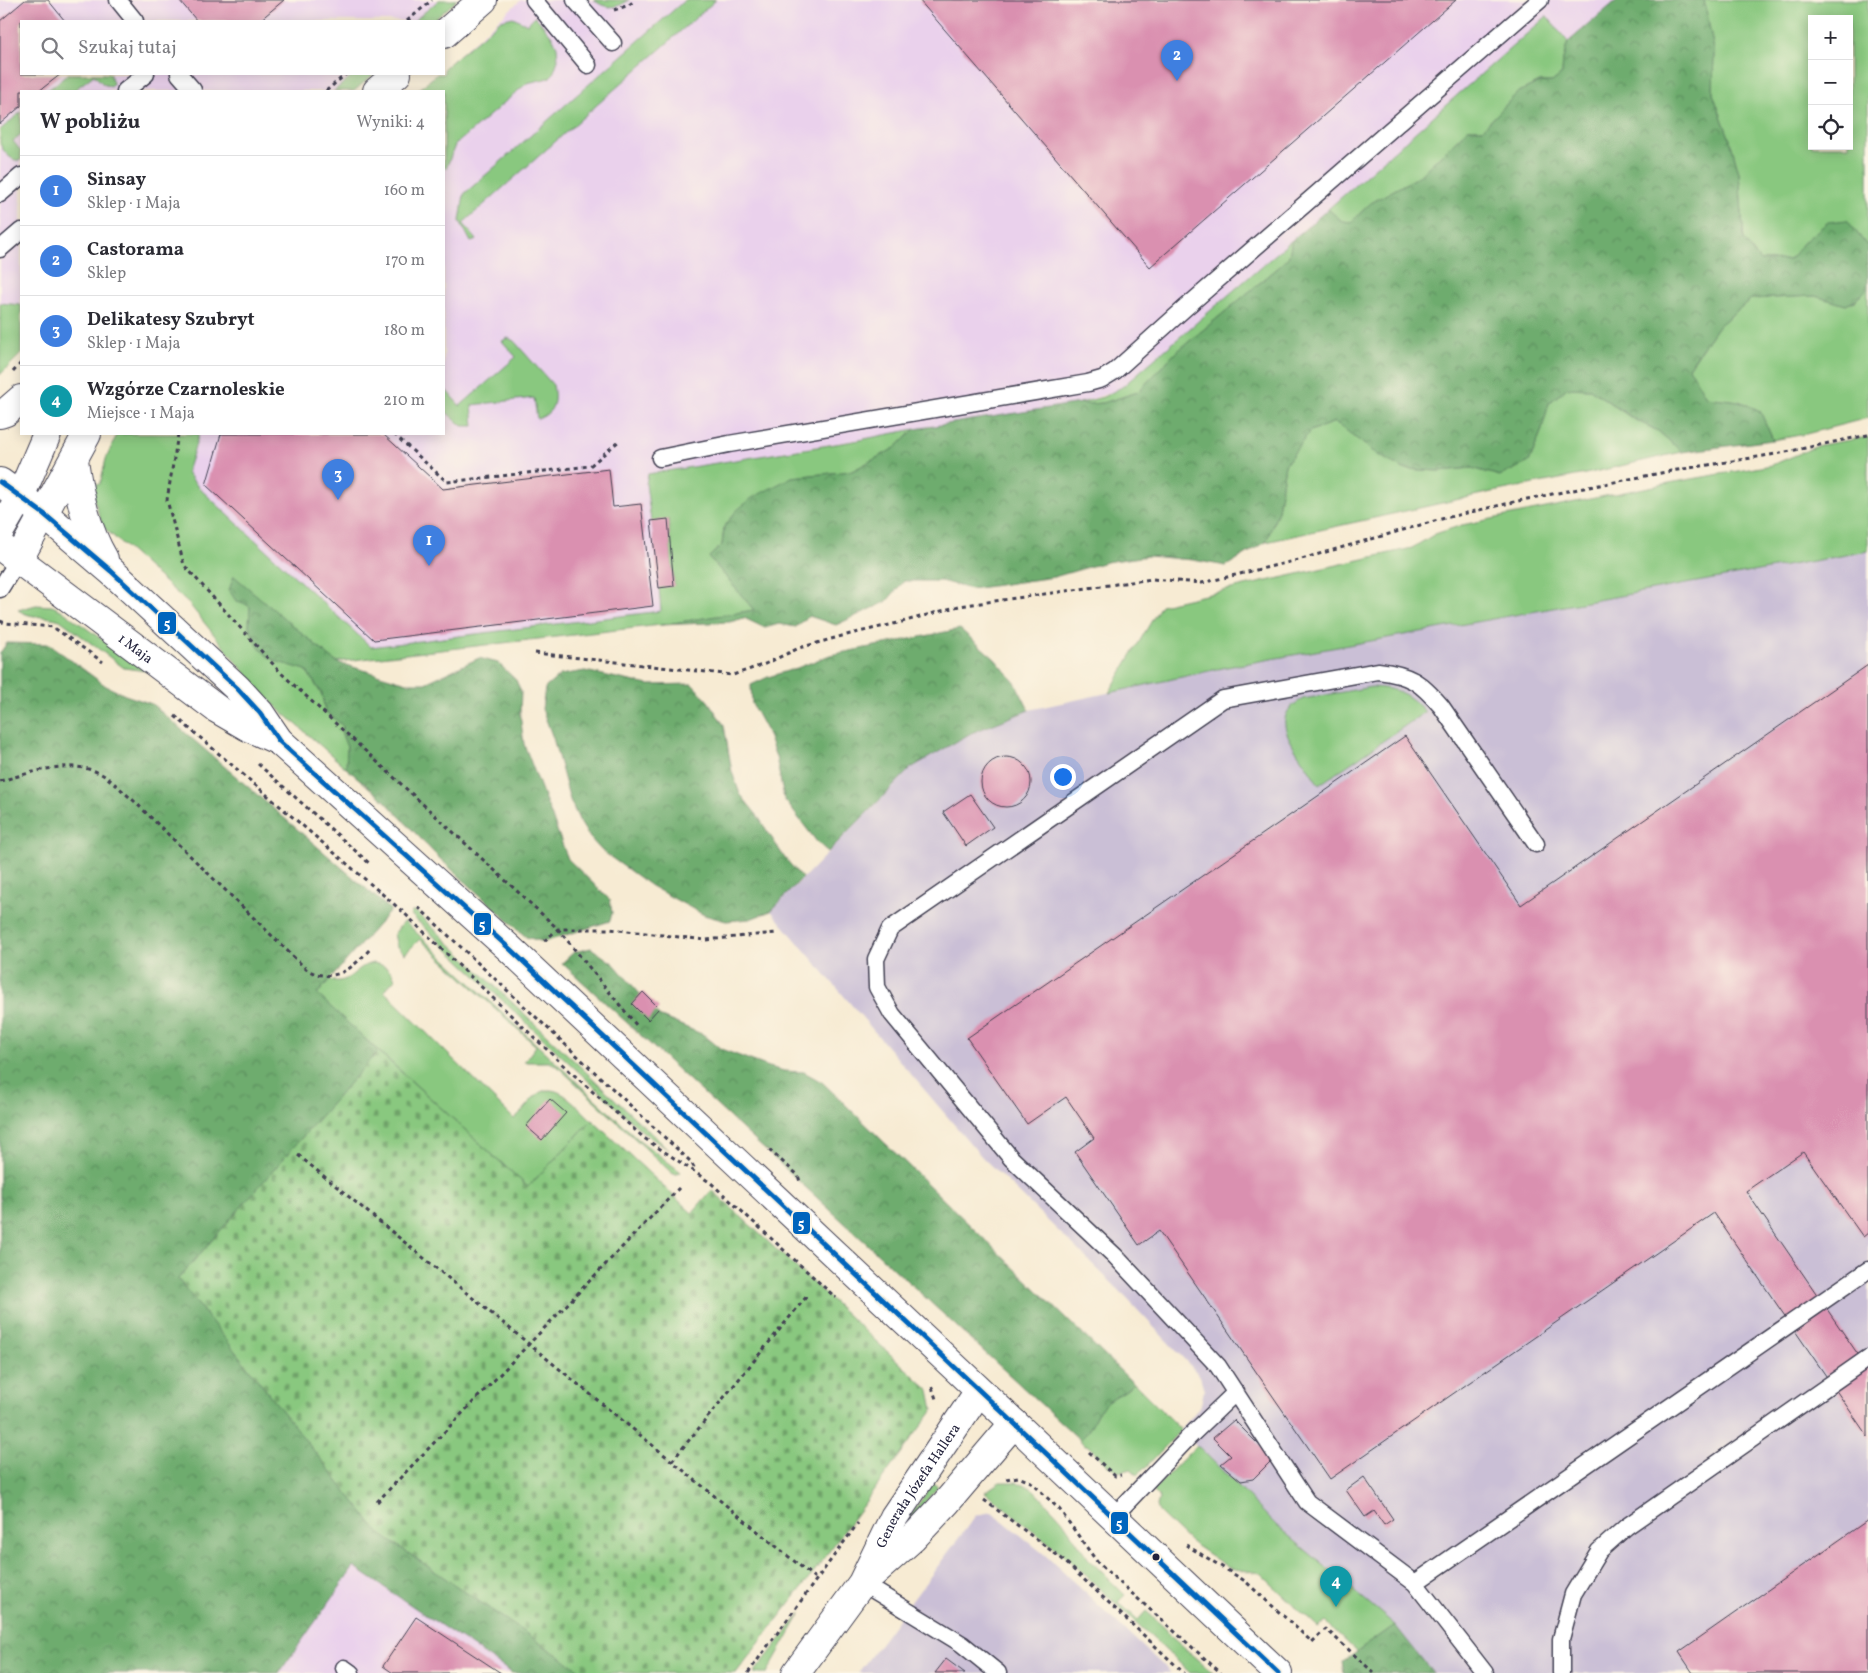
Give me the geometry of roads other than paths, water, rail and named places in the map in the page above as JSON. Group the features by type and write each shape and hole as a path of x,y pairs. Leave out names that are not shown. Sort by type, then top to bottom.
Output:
{"street":[{"path":"445,33 483,0"},
{"path":"378,90 396,75"},
{"path":"0,414 6,412 20,400"},
{"path":"0,531 10,489 46,435"},
{"path":"9,553 44,514 86,435"},
{"path":"74,460 79,495 86,521 99,551 111,571"},
{"name":"1 Maja","path":"10,489 44,514 111,571 237,688 260,713 279,741 521,960 1278,1673"},
{"name":"1 Maja","path":"9,553 217,708 248,727 279,741"},
{"name":"Generała Józefa Hallera","path":"796,1673 862,1583 894,1517 979,1391"},
{"name":"Generała Józefa Hallera","path":"862,1583 913,1538 946,1503 1014,1423"}],"lane":[{"path":"118,0 135,20"},
{"path":"534,0 588,65"},
{"path":"574,0 613,43"},
{"path":"660,458 729,444 1088,383 1102,379 1115,371 1540,0"},
{"path":"126,90 145,75"},
{"path":"180,75 192,90"},
{"path":"0,194 20,177"},
{"path":"0,249 20,233"},
{"path":"0,589 9,553"},
{"path":"1485,1673 1415,1583 1307,1502 1218,1366 1116,1256 1011,1158 892,1014 877,987 876,959 890,929 1223,699 1378,671 1400,674 1423,686 1441,706 1536,844"},
{"path":"1415,1583 1868,1270"},
{"path":"1561,1673 1561,1638 1573,1594 1599,1551 1626,1527 1868,1358"},
{"path":"1113,1517 1236,1392"},
{"path":"862,1583 962,1644 998,1673"}],"place":[{"name":"Castorama","path":"1177,81"},
{"name":"Delikatesy Szubryt","path":"338,500"},
{"name":"Sinsay","path":"429,566"},
{"name":"Wzgórze Czarnoleskie","path":"1336,1607"}]}
